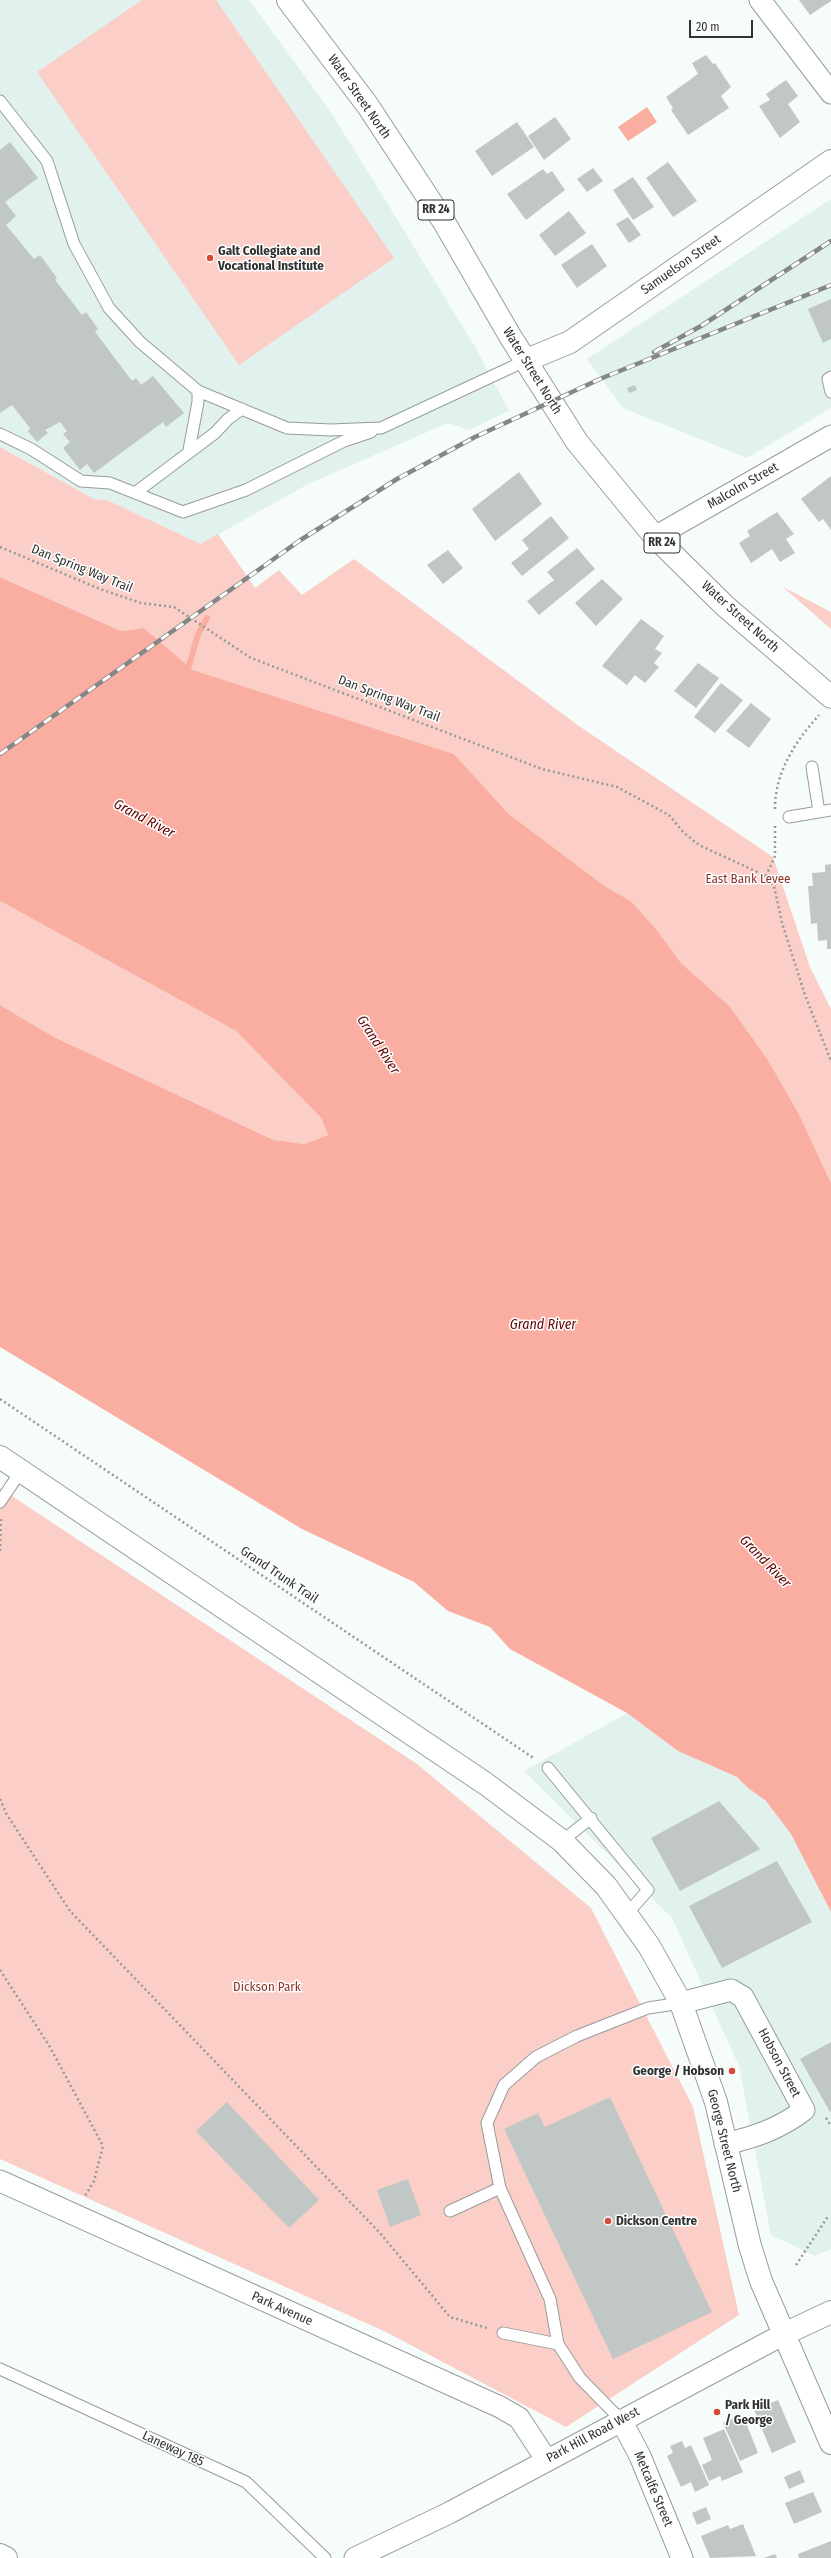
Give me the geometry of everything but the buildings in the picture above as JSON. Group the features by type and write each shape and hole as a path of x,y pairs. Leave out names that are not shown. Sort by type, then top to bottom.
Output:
{"main road":[{"name":"Water Street North","path":"288,0 385,132 444,222 510,336 527,360 577,442 655,537 826,704"},
{"name":"Samuelson Street","path":"527,360 570,342 831,160"},
{"name":"George Street North","path":"0,1457 486,1784 562,1842 606,1886 649,1946 680,2003 716,2102 750,2246 761,2281 831,2443"},
{"name":"Park Hill Road West","path":"784,2334 831,2312"},
{"path":"0,2555 6,2558"}],"street":[{"path":"760,0 831,93"},
{"name":"Malcolm Street","path":"655,537 831,436"},
{"name":"Hobson Street","path":"680,2003 731,1990 743,1997 804,2110 787,2123 762,2135 725,2144"},
{"name":"Park Avenue","path":"0,2181 500,2407 519,2418 546,2459"},
{"name":"Park Hill Road West","path":"355,2558 449,2513 546,2459 784,2334"},
{"name":"Metcalfe Street","path":"621,2420 640,2456 682,2558"}],"lane":[{"path":"0,101 47,161 74,244 109,308 140,342 198,391 287,428 331,430 381,428"},
{"path":"0,434 31,450 81,481 110,483 183,512 246,490 344,441 381,428 527,360"},
{"path":"831,377 828,379 831,392"},
{"path":"189,450 198,391"},
{"path":"135,493 189,450 215,433 228,419 242,409"},
{"path":"812,767 818,812"},
{"path":"789,817 831,810"},
{"path":"1,1502 21,1471"},
{"path":"548,1768 648,1890 626,1915"},
{"path":"562,1842 590,1818"},
{"path":"621,2420 580,2378 558,2344 550,2299 500,2188 487,2123 504,2085 536,2056 590,2030 631,2016 648,2008 680,2003"},
{"path":"450,2211 500,2188"},
{"path":"503,2333 558,2344"},
{"name":"Laneway 185","path":"0,2369 246,2482 325,2558"}],"path":[{"name":"Dan Spring Way Trail","path":"0,547 100,589 141,603 174,607 251,658 542,769 617,787 669,814 684,833 699,845 766,876"},
{"path":"775,813 775,793 781,769 826,704"},
{"path":"775,820 775,856 766,876 774,886 782,923 805,995 831,1061"},
{"name":"Grand Trunk Trail","path":"0,1399 548,1768"},
{"path":"0,1551 1,1502"},
{"path":"0,1799 7,1815 70,1911 380,2233 450,2317 503,2333"},
{"path":"0,1970 50,2048 103,2146 94,2181 74,2215"},
{"path":"826,2118 831,2126"},
{"path":"796,2265 829,2215"}],"shaded area":[{"name":"Galt Collegiate and Vocational Institute","path":"0,0 249,0 328,108 477,350 509,411 469,430 448,423 308,484 201,544 107,500 94,499 0,447"},
{"path":"831,199 831,408 747,458 623,408 587,359"},
{"path":"627,1713 678,1751 737,1777 748,1788 766,1801 791,1834 831,1912 831,2249 815,2256 771,2235 739,2066 672,1918 524,1771"}],"green space":[{"path":"142,0 216,0 394,258 239,365 37,72"},
{"name":"East Bank Levee","path":"0,447 94,499 107,500 201,544 218,534 255,588 279,570 302,595 354,559 579,726 773,857 810,967 831,1009 831,1183 800,1116 768,1060 730,1008 681,963 657,930 631,901 606,887 509,814 454,754 193,670 144,628 121,631 0,577"},
{"path":"783,587 831,612 831,629"},
{"path":"0,901 236,1031 321,1118 328,1135 304,1144 273,1141 54,1037 0,1005"},
{"name":"Dickson Park","path":"0,1488 417,1764 591,1908 693,2107 739,2315 566,2427 386,2332 0,2159"}],"water":[{"path":"647,107 657,122 628,141 618,127"},
{"name":"Grand River","path":"0,577 121,631 144,628 193,670 454,754 509,814 606,887 631,901 657,930 681,963 730,1007 768,1060 800,1116 831,1183 831,1912 791,1834 766,1801 748,1788 737,1777 678,1751 627,1713 510,1649 490,1627 448,1611 414,1582 302,1529 0,1347 0,1005 54,1037 273,1140 304,1144 328,1135 321,1118 236,1031 0,901"}],"waterway":[{"path":"189,666 198,634 207,618"}],"railway":[{"path":"654,352 701,326 831,241"},
{"path":"0,754 299,541 397,479 475,437 600,379 831,285"}],"place":[{"name":"Galt Collegiate and Vocational Institute","path":"210,258"},
{"name":"George / Hobson","path":"732,2071"},
{"name":"Dickson Centre","path":"608,2221"},
{"name":"Park Hill / George","path":"717,2412"}]}
